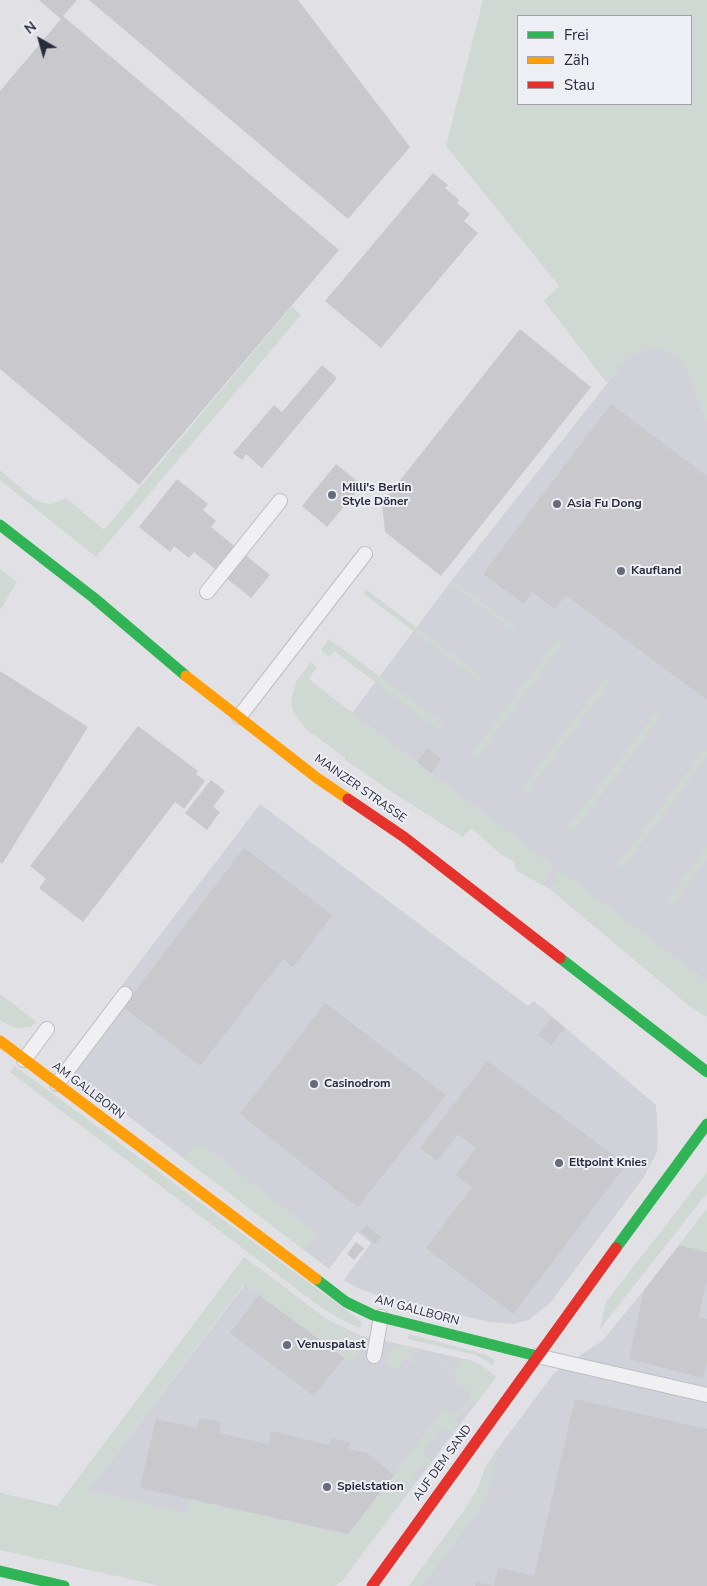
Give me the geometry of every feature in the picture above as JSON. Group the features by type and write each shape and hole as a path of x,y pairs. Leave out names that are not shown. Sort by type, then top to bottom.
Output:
{"street":[{"name":"MAINZER STRASSE","path":"0,525 317,778 404,837 707,1072"},
{"name":"AM GALLBORN","path":"2,1048 24,1060 333,1293 359,1309 381,1317 537,1356"},
{"path":"537,1356 707,1124"},
{"name":"AUF DEM SAND","path":"372,1586 537,1356"},
{"path":"0,1572 64,1586"}],"lane":[{"path":"207,592 280,501"},
{"path":"239,717 365,554"},
{"path":"56,1084 125,994"},
{"path":"24,1060 47,1029"},
{"path":"374,1356 381,1317"},
{"path":"537,1356 707,1395"}],"shaded area":[{"path":"483,0 707,0 707,421 690,374 681,361 665,350 650,348 635,353 624,362 607,383 544,301 559,286 446,146"},
{"path":"292,306 301,315 96,557 0,480 0,470 34,499 43,503 52,504 66,498 104,530"},
{"path":"650,348 665,350 681,361 690,374 707,421 707,1017 686,1003 550,889 516,870 515,862 502,855 471,828 463,837 345,760 352,713 452,580 624,362 635,353"},
{"path":"0,569 17,582 0,610"},
{"path":"452,580 517,629 515,632 450,583"},
{"path":"367,590 481,676 478,680 364,594"},
{"path":"329,639 444,724 439,730 334,651 329,657 321,650"},
{"path":"558,639 563,643 477,758 471,754"},
{"path":"311,662 317,667 309,679 554,866 542,885 516,870 515,862 502,855 471,828 463,837 384,787 306,729 293,711 291,701 296,682"},
{"path":"607,676 612,679 525,795 520,791"},
{"path":"656,712 661,716 574,831 568,827"},
{"path":"704,749 707,751 707,757 623,868 618,864"},
{"path":"260,804 528,1006 534,1001 656,1105 657,1152 644,1177 551,1302 529,1320 513,1324 490,1322 385,1298 355,1287 344,1280 371,1243 357,1232 329,1269 61,1065"},
{"path":"707,846 707,859 672,905 666,901"},
{"path":"561,871 707,981 707,1017 686,1003 550,889"},
{"path":"0,994 37,1022 30,1027 15,1028 0,1020"},
{"path":"15,1066 362,1322 360,1328 338,1318 319,1306 10,1072"},
{"path":"198,1141 317,1233 304,1250 184,1159"},
{"path":"707,1172 707,1193 600,1329 606,1302"},
{"path":"707,1208 707,1252 679,1245"},
{"path":"244,1257 325,1318 359,1335 363,1342 362,1348 351,1363 244,1284 89,1490 186,1513 190,1499 348,1534 445,1407 452,1416 471,1398 469,1392 454,1382 456,1374 436,1358 438,1356 456,1371 459,1358 484,1367 496,1377 477,1402 474,1401 454,1420 459,1425 453,1433 442,1425 422,1452 432,1461 429,1465 424,1462 412,1478 416,1482 343,1580 335,1586 161,1586 0,1550 0,1493 57,1506"},
{"path":"258,1267 325,1318 344,1329 359,1335 473,1361 496,1377 352,1567 73,1511"},
{"path":"707,1281 707,1319 699,1317"},
{"path":"644,1290 703,1378 707,1361 707,1586 409,1586 467,1506 477,1490 486,1466 496,1451 554,1373 603,1340"},
{"path":"409,1334 487,1355 495,1361 492,1365 476,1355 408,1339"},
{"path":"396,1345 424,1349 414,1354 407,1354 420,1364 418,1366 406,1358 396,1370 387,1363 385,1355"},
{"path":"499,1449 487,1494 477,1513 422,1586 409,1586 467,1506 477,1490 486,1466"}],"building":[{"path":"39,0 77,0 63,16 339,250 139,485 0,369 0,91 61,19"},
{"path":"89,0 298,0 410,147 348,219"},
{"path":"433,173 448,185 445,188 459,200 457,203 470,214 464,221 478,233 381,348 325,301"},
{"path":"520,329 591,387 441,576 385,532 382,503"},
{"path":"322,365 337,378 262,468 246,454 242,460 233,453 274,405 282,412"},
{"name":"Kaufland","path":"611,404 707,476 707,700 566,595 555,609 532,592 524,604 483,574"},
{"name":"Milli's Berlin Style Döner","path":"336,464 362,485 327,527 302,506"},
{"path":"177,479 208,504 203,510 216,521 211,527 270,575 251,598 194,552 189,558 174,546 170,552 139,527"},
{"path":"0,671 88,727 2,864 0,862"},
{"path":"138,726 198,771 196,774 205,781 184,809 175,802 83,922 39,888 46,879 30,866"},
{"path":"427,748 441,759 431,773 417,762"},
{"path":"211,780 225,791 213,807 220,812 207,830 185,813"},
{"path":"244,848 332,915 293,967 283,959 200,1066 123,1007"},
{"path":"325,1003 446,1095 358,1207 240,1114"},
{"path":"552,1017 565,1028 551,1045 538,1035"},
{"path":"487,1061 626,1165 513,1314 426,1248 472,1187 456,1175 476,1148 458,1134 437,1161 420,1148"},
{"path":"366,1225 381,1237 375,1244 361,1232"},
{"path":"356,1242 364,1248 354,1260 347,1254"},
{"path":"679,1245 707,1252 707,1281 699,1317 707,1319 707,1361 703,1378 629,1359 644,1290"},
{"name":"Venuspalast","path":"259,1295 344,1358 314,1396 230,1333"},
{"path":"575,1399 707,1429 707,1586 494,1586 498,1567 534,1576"},
{"path":"200,1418 221,1422 219,1433 268,1444 271,1431 329,1445 331,1438 350,1442 348,1449 367,1453 394,1475 348,1534 140,1488 156,1419 197,1428"},
{"path":"476,1582 492,1585 492,1586 475,1586"}],"traffic: fast":[{"path":"0,525 94,598 186,676"},
{"path":"560,958 707,1072"},
{"path":"616,1248 707,1124"},
{"path":"316,1279 346,1302 373,1315 537,1356"},
{"path":"0,1571 64,1586"}],"traffic: slow":[{"path":"186,676 317,778 348,799"},
{"path":"0,1041 316,1279"}],"traffic: jam":[{"path":"348,799 404,837 560,958"},
{"path":"372,1586 616,1248"}],"place":[{"name":"Milli's Berlin Style Döner","path":"332,495"},
{"name":"Asia Fu Dong","path":"557,504"},
{"name":"Kaufland","path":"621,571"},
{"name":"Casinodrom","path":"314,1084"},
{"name":"Eltpoint Knies","path":"559,1163"},
{"name":"Venuspalast","path":"287,1345"},
{"name":"Spielstation","path":"327,1487"}]}
